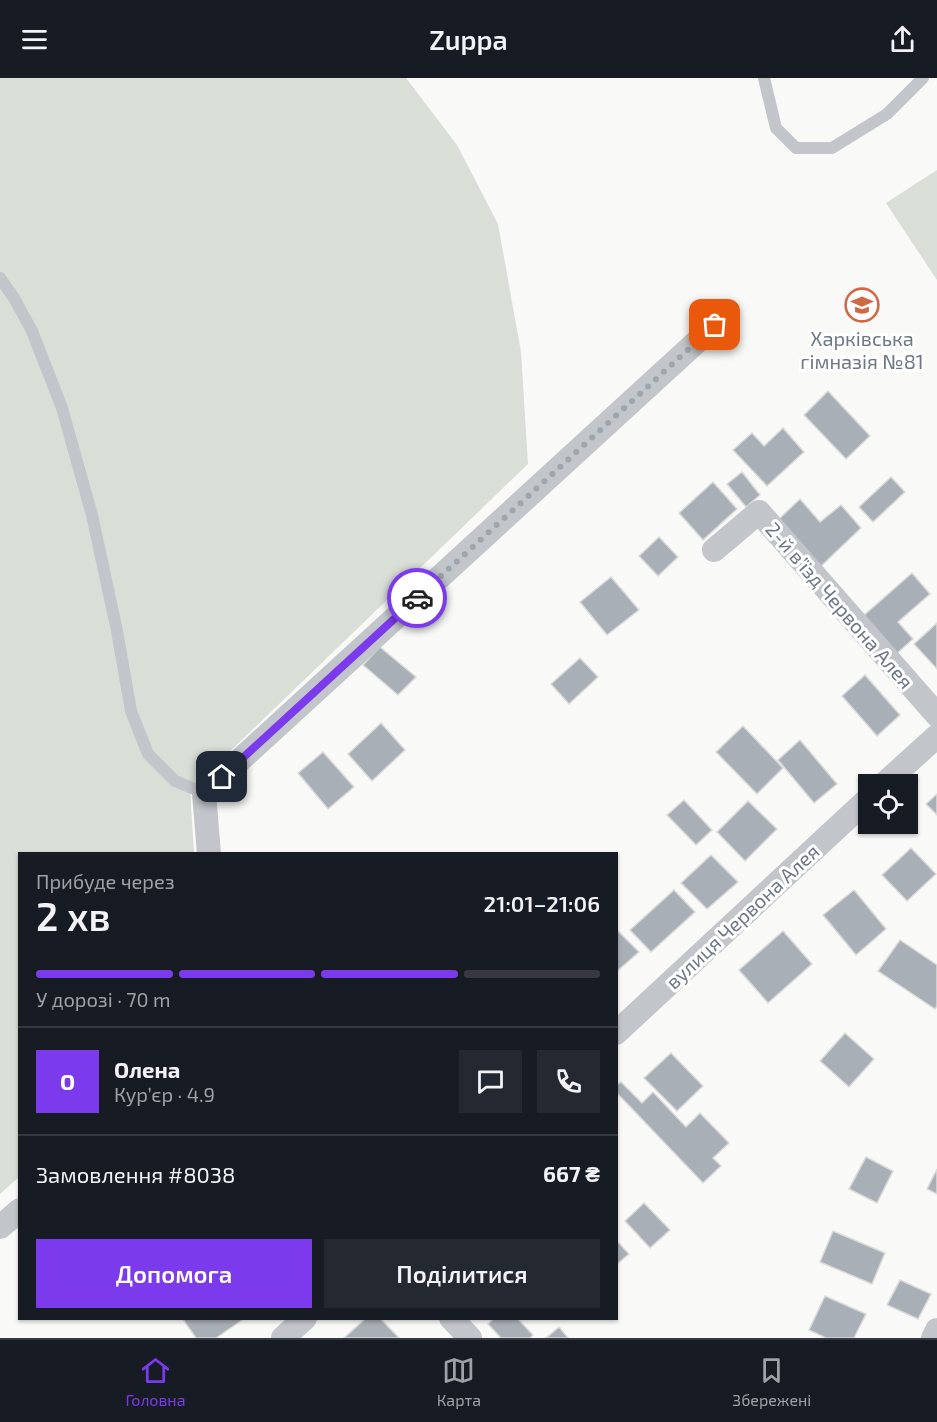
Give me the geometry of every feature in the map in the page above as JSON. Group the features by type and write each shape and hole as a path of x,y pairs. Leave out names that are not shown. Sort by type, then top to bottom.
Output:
{"street":[{"path":"209,852 204,794 715,325"},
{"name":"2-й в’їзд Червона Алея","path":"714,549 759,512 937,715"},
{"path":"895,774 937,735"},
{"name":"вулиця Червона Алея","path":"618,1031 858,808"},
{"path":"0,1227 18,1212"},
{"path":"283,1338 303,1320"},
{"path":"453,1320 470,1338"},
{"path":"933,1338 937,1330"}],"lane":[{"path":"764,78 776,128 796,148 832,148 887,114 923,78"},
{"path":"0,278 32,331 62,408 92,515 117,631 131,711 144,744 148,754 175,782 204,794"}],"shaded area":[{"path":"0,78 406,78 457,145 498,224 521,352 528,464 190,790 194,852 18,852 18,1178 0,1194"},
{"path":"937,170 937,280 886,203"}],"building":[{"path":"828,391 870,436 846,459 804,415"},
{"path":"783,428 804,452 767,486 733,450 752,433 764,446"},
{"path":"742,472 760,495 746,507 727,484"},
{"path":"891,477 905,492 873,522 859,507"},
{"path":"713,482 737,509 703,540 679,513"},
{"path":"800,499 820,522 841,505 861,528 818,569 778,520"},
{"path":"659,537 678,557 658,576 639,556"},
{"path":"912,573 930,594 898,622 913,639 895,655 862,617"},
{"path":"611,577 639,610 607,635 580,602"},
{"path":"937,623 937,669 914,644"},
{"path":"380,647 416,677 398,695 363,665"},
{"path":"580,658 598,677 569,704 551,684"},
{"path":"865,675 900,715 877,736 842,696"},
{"path":"381,723 405,750 372,781 348,754"},
{"path":"743,726 783,768 757,794 716,752"},
{"path":"800,740 837,784 814,803 778,760"},
{"path":"323,752 354,787 328,809 298,773"},
{"path":"937,794 937,815 926,804"},
{"path":"684,800 712,830 696,845 667,815"},
{"path":"748,801 777,829 745,861 717,832"},
{"path":"911,848 936,874 907,901 882,875"},
{"path":"711,855 738,882 707,909 681,883"},
{"path":"674,890 695,912 651,952 630,930"},
{"path":"854,890 886,929 856,955 823,915"},
{"path":"618,931 639,952 618,970"},
{"path":"783,931 812,964 768,1003 739,970"},
{"path":"900,940 937,965 937,1006 935,1009 878,971"},
{"path":"845,1033 874,1059 849,1087 820,1061"},
{"path":"671,1053 703,1086 677,1111 644,1078"},
{"path":"621,1082 642,1103 653,1092 686,1127 700,1113 729,1143 713,1158 721,1166 703,1183 618,1094 618,1084"},
{"path":"866,1157 893,1171 877,1203 849,1189"},
{"path":"937,1169 937,1194 927,1189"},
{"path":"644,1203 670,1230 650,1248 625,1221"},
{"path":"833,1231 885,1253 872,1284 820,1262"},
{"path":"618,1242 629,1254 618,1263"},
{"path":"900,1280 931,1294 918,1319 887,1305"},
{"path":"825,1296 866,1314 854,1338 826,1338 809,1330"},
{"path":"183,1320 242,1320 216,1338 196,1338"},
{"path":"364,1320 382,1320 399,1338 344,1338"},
{"path":"492,1320 519,1320 533,1335 530,1338 501,1338 488,1324"},
{"path":"559,1327 568,1338 546,1338"}],"way so far":[{"path":"417,598 715,325"}],"place":[{"name":"Харківська гімназія №81","path":"862,305"}],"route":[{"path":"222,777 417,598"}]}
